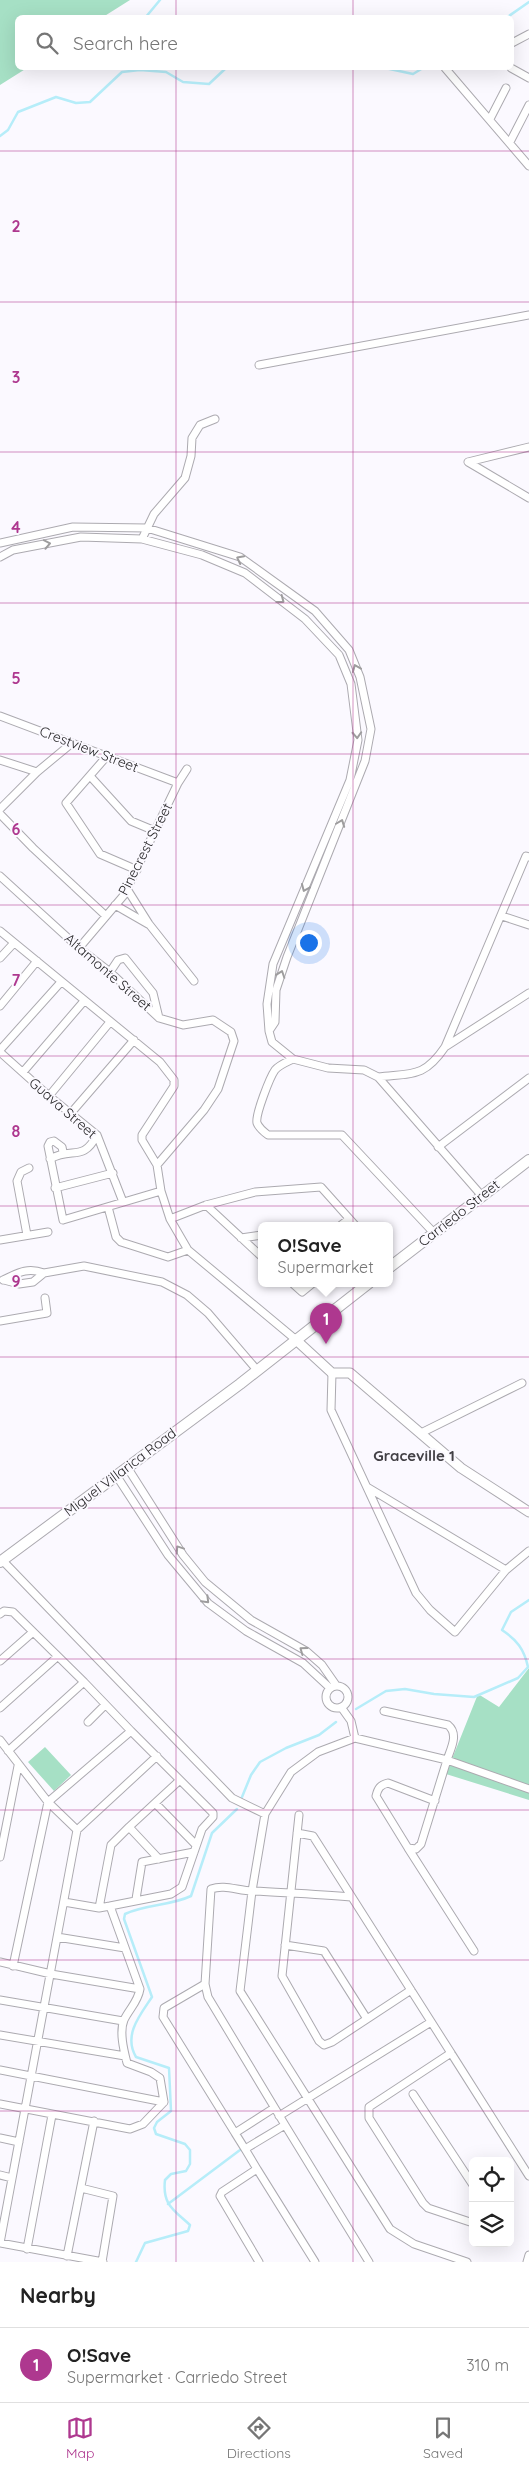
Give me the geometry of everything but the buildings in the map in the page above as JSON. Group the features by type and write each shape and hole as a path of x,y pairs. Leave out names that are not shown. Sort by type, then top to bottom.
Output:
{"main road":[{"name":"Carriedo Street","path":"393,1263 529,1160"},
{"path":"257,1370 364,1287"},
{"name":"Miguel Villarica Road","path":"1,1561 257,1370"}],"street":[{"path":"514,42 528,36"},
{"path":"447,70 529,166"},
{"path":"514,70 529,78"},
{"path":"490,119 506,88"},
{"path":"510,142 529,105"},
{"path":"259,365 529,315"},
{"path":"142,539 154,514 185,478 191,456 192,438 200,425 215,419"},
{"path":"529,447 468,462 529,498"},
{"path":"0,543 73,527 147,528 240,557 315,611 349,650 360,677 371,729 365,761 276,990 275,1022 269,1031"},
{"path":"0,556 13,550 81,537 142,539 202,555 244,573 305,619 339,655 351,684 358,740 350,780 273,964 267,1004 269,1031 272,1042 292,1059 328,1068 364,1070 378,1077 482,1196"},
{"path":"339,655 349,650"},
{"name":"Crestview Street","path":"0,716 178,783"},
{"path":"0,809 3,802 72,742"},
{"path":"107,756 66,803 100,854 137,870"},
{"path":"0,760 37,772"},
{"name":"Pinecrest Street","path":"79,948 127,889 178,783 187,769"},
{"path":"90,776 131,821 156,831"},
{"path":"0,814 33,848 106,916"},
{"path":"378,1077 420,1071 433,1065 445,1047 526,856 529,857"},
{"name":"Altamonte Street","path":"0,876 79,948 110,972 159,1018 183,1024 214,1020 231,1032 234,1041 218,1089 204,1110 157,1165"},
{"path":"127,889 149,924 194,981"},
{"path":"115,905 149,924"},
{"path":"502,916 529,925"},
{"path":"0,932 160,1062 174,1083 142,1135 142,1140 157,1165 161,1191 170,1219 188,1250 295,1339 332,1373 350,1373 461,1468 529,1512"},
{"path":"0,958 13,944"},
{"path":"110,972 118,960 125,958 153,993 159,1018"},
{"path":"0,1006 37,961"},
{"path":"0,1051 60,982"},
{"path":"445,1047 529,993"},
{"path":"23,1072 84,1001"},
{"path":"49,1096 110,1022"},
{"path":"71,1114 134,1040"},
{"name":"Guava Street","path":"0,1051 49,1096 97,1134 123,1202"},
{"path":"292,1059 277,1068 273,1074 257,1115 258,1123 262,1129 268,1135 342,1135 434,1233"},
{"path":"438,1147 529,1078"},
{"path":"50,1159 63,1152 77,1154 86,1151 91,1147 97,1134"},
{"path":"63,1152 62,1146 54,1141 50,1142 48,1146 50,1159 63,1220 161,1191"},
{"path":"27,1235 18,1181 21,1172 29,1168"},
{"path":"55,1188 113,1173"},
{"path":"170,1219 206,1205 255,1192 321,1187 352,1222"},
{"path":"206,1205 258,1253"},
{"path":"108,1207 116,1237 121,1242 168,1257 188,1250"},
{"path":"0,1240 48,1232"},
{"path":"241,1238 258,1236"},
{"path":"2,1280 19,1284 33,1282 44,1273 84,1266 144,1278 176,1288 208,1313 257,1370"},
{"path":"2,1280 14,1273 33,1269 44,1273"},
{"path":"296,1287 302,1292 308,1287"},
{"path":"0,1321 47,1313 45,1298"},
{"path":"332,1373 331,1410 366,1486 416,1592 430,1610 454,1632 506,1570 529,1551"},
{"path":"421,1433 522,1383"},
{"path":"127,1467 183,1555 205,1582 251,1620 306,1651 322,1665 333,1687"},
{"path":"116,1475 168,1555 208,1603 246,1631 303,1663 333,1687 343,1687 348,1692 347,1702 341,1707 334,1708 328,1704 326,1694 333,1687"},
{"path":"366,1486 506,1570"},
{"path":"1,1561 232,1798 265,1814"},
{"path":"0,1614 4,1611 14,1612 213,1813 213,1818 202,1829 182,1887 172,1894 136,1899 99,1908 64,1902"},
{"path":"0,1661 33,1632"},
{"path":"0,1708 58,1657"},
{"path":"8,1751 84,1682"},
{"path":"88,1722 105,1705"},
{"path":"341,1707 351,1721 355,1738"},
{"path":"384,1711 448,1726 453,1730 455,1737 421,1844 416,1850 408,1848"},
{"path":"13,1966 48,1802 131,1731"},
{"path":"467,2262 414,2244 390,2229 240,1991 252,1891 265,1814 291,1772 318,1752 355,1738 447,1760 529,1789"},
{"path":"0,1740 18,1766 48,1802 77,1830"},
{"path":"81,2188 112,2196 102,2262 0,2244 3,2211 19,2142 77,1830 157,1756"},
{"path":"0,1857 18,1766"},
{"path":"99,1908 111,1845 180,1780"},
{"path":"435,1801 388,1783 377,1789 376,1796 474,1951"},
{"path":"156,1804 195,1849"},
{"path":"299,1815 282,1976 318,2041 324,2044 332,2042 411,1990"},
{"path":"129,1827 159,1859"},
{"path":"297,1832 313,1836 529,2176"},
{"path":"136,1899 142,1862 195,1849"},
{"path":"352,1897 291,1891 252,1891 220,1886 211,1889 205,1984 211,2005 369,2262"},
{"path":"110,1906 140,1989 139,1997 123,2021 122,2032 125,2056 127,2063 151,2072 160,2078 164,2102"},
{"path":"57,1937 125,1948"},
{"path":"285,1945 324,1951 366,2019"},
{"path":"0,1962 50,1974 140,1989"},
{"path":"205,1984 164,2008 163,2017 315,2262"},
{"path":"0,2000 123,2021"},
{"path":"279,2116 431,2022"},
{"path":"0,2035 38,2043 125,2056"},
{"path":"450,2053 369,2107 368,2113 423,2204 428,2208 469,2223"},
{"path":"0,2070 164,2102"},
{"path":"413,2094 469,2179"},
{"path":"0,2104 52,2115 137,2128 164,2102"},
{"path":"235,2133 274,2108"},
{"path":"27,2249 52,2115"},
{"path":"67,2256 94,2121"},
{"path":"245,2149 285,2125"},
{"path":"0,2138 19,2142"},
{"path":"257,2169 222,2192 220,2196 259,2262"},
{"path":"0,2175 12,2178"},
{"path":"526,2262 529,2255"}],"green space":[{"path":"0,0 130,0 106,15 15,15 15,70 24,70 0,85"},
{"path":"529,1668 529,1800 446,1774 478,1694 499,1707"},
{"path":"45,1747 71,1775 54,1791 28,1762"}],"waterway":[{"path":"148,15 160,0"},
{"path":"510,15 529,2"},
{"path":"0,136 8,130 18,112 56,97 76,103 90,102 122,72 140,70"},
{"path":"140,70 166,72 183,82 209,84 224,70"},
{"path":"394,70 413,74 420,70"},
{"path":"356,1709 386,1691 405,1689 434,1694 474,1697 518,1678 528,1667 522,1650 512,1637 502,1630 511,1612 529,1600"},
{"path":"242,1797 251,1775 260,1762 286,1748 319,1735 336,1722"},
{"path":"136,2262 145,2243 188,2231 190,2225 174,2211 167,2201 165,2180 171,2174 186,2171 190,2164 190,2150 185,2144 156,2134 154,2128 157,2122 171,2111 169,2068 136,2057 132,2049 132,2033 138,2018 152,1997 124,1919 125,1914 141,1908 175,1902 191,1896 212,1833 237,1809"},
{"path":"168,2204 240,2150"}],"place":[{"name":"O!Save","path":"326,1344"}],"district":[{"name":"Graceville 1","path":"414,1455"}]}
